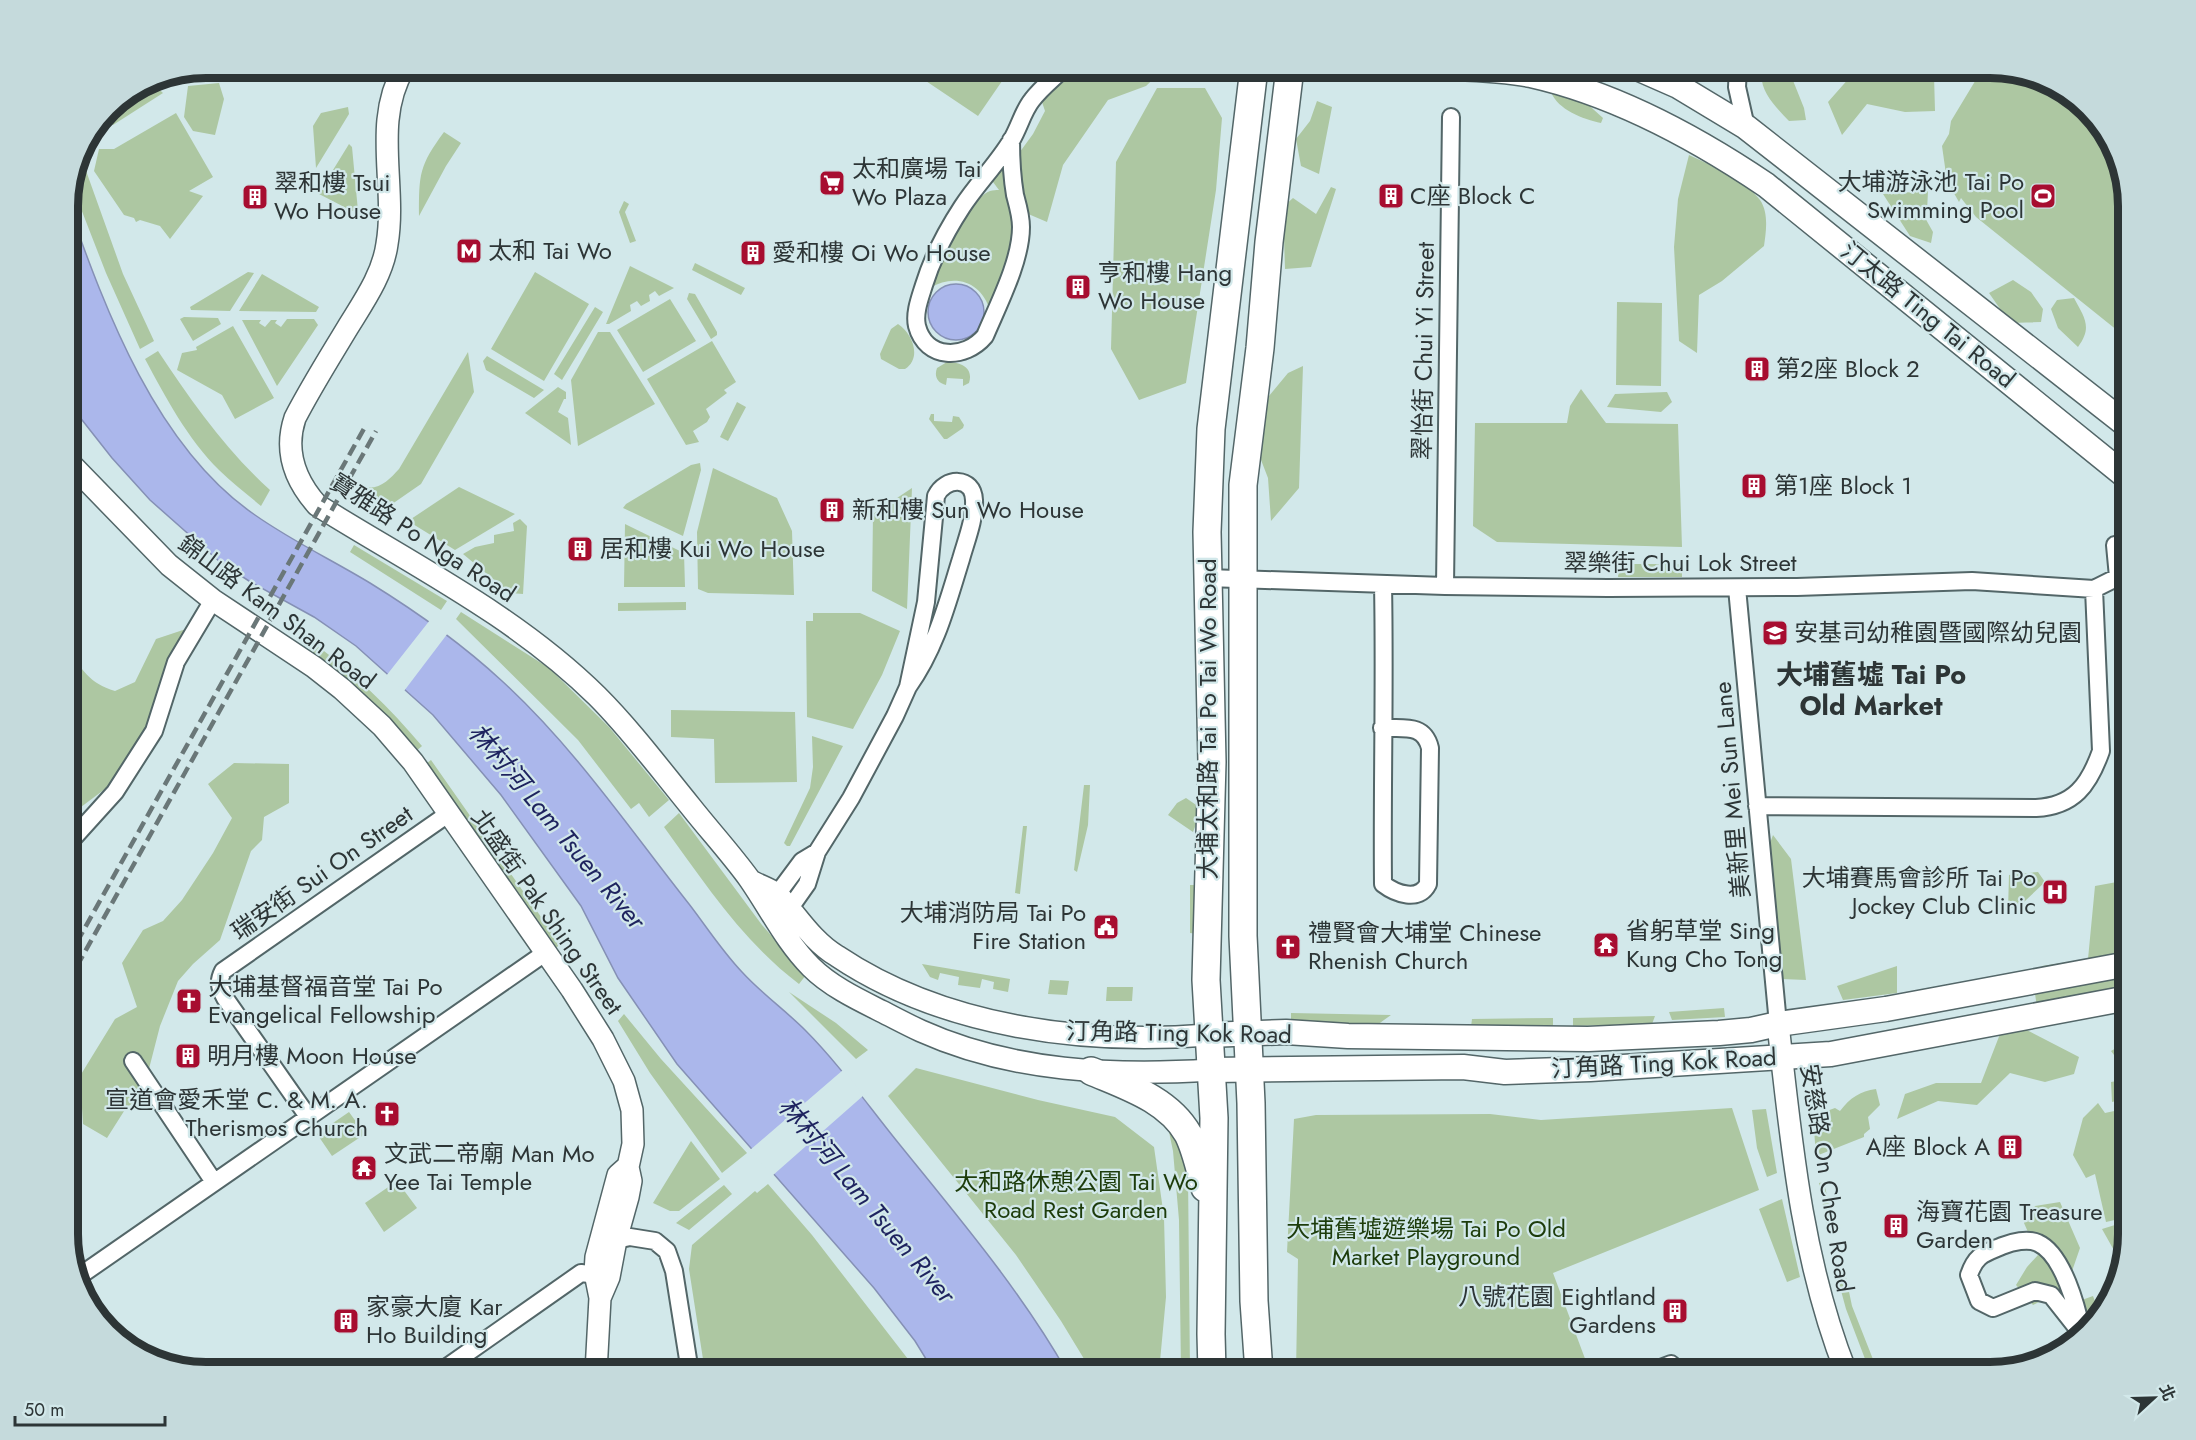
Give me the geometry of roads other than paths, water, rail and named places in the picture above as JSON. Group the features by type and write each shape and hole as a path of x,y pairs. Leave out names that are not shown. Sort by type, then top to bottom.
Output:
{"main road":[{"name":"大埔太和路 Tai Po Tai Wo Road","path":"1212,1362 1214,1125 1206,980 1212,774 1207,532 1210,429 1253,78"},
{"name":"大埔太和路 Tai Po Tai Wo Road","path":"1258,1362 1253,1269 1249,1069 1244,978 1243,485 1289,78"},
{"name":"汀太路 Ting Tai Road","path":"1539,78 1598,95 1690,137 1727,159 1776,193 2118,470"},
{"name":"汀太路 Ting Tai Road","path":"1660,78 1708,103 1746,127 2118,418"},
{"name":"汀角路 Ting Kok Road","path":"1208,1035 1287,1032 1348,1036 1588,1039 1719,1033 1886,1009 2118,966"},
{"name":"汀角路 Ting Kok Road","path":"1211,1070 1463,1067 1505,1072 1590,1069 1835,1053 2118,1000"},
{"path":"1091,1071 1152,1099 1177,1118 1188,1135 1213,1218"}],"street":[{"name":"寶雅路 Po Nga Road","path":"399,78 390,98 388,114 390,200 387,245 370,291 294,418 291,430 292,458 302,488 317,505 464,594 554,656 620,720 750,880"},
{"path":"1011,140 1012,174 1021,216 1017,254 985,336 969,351 957,354 945,353 932,347 923,339 917,327 918,307 924,283 961,208 1011,140 1031,100 1054,78"},
{"path":"1737,78 1737,87 1746,127"},
{"name":"翠怡街 Chui Yi Street","path":"1445,586 1451,117"},
{"name":"錦山路 Kam Shan Road","path":"78,471 169,565 213,600 314,667 342,689 381,726"},
{"path":"778,909 810,877 817,852 851,798 908,687 926,602 936,496 942,486 947,483 962,483 971,490 974,498 967,540 939,631 922,668 908,687"},
{"path":"1757,806 2036,808 2065,802 2079,792 2094,773 2102,751 2094,589 2118,577 2115,545"},
{"name":"翠樂街 Chui Lok Street","path":"1208,578 1445,586 1737,588 1972,581 2094,589"},
{"path":"1382,728 1418,730 1427,736 1430,748 1428,884 1424,892 1417,895 1390,890 1383,884 1382,728 1384,701 1383,584"},
{"name":"美新里 Mei Sun Lane","path":"1737,588 1778,1024"},
{"path":"78,833 115,792 154,731 176,662 213,600"},
{"name":"北盛街 Pak Shing Street","path":"381,726 413,762 603,1039 624,1081 632,1110 633,1143 628,1167"},
{"name":"瑞安街 Sui On Street","path":"309,1118 225,998 220,987 220,978 224,970 448,814"},
{"name":"汀角路 Ting Kok Road","path":"750,880 778,909 835,956 878,982 943,1008 1006,1023 1078,1035 1176,1037 1208,1035"},
{"name":"汀角路 Ting Kok Road","path":"778,909 797,951 813,969 859,1000 923,1032 980,1051 1046,1066 1091,1071 1211,1070"},
{"path":"84,1273 545,953"},
{"name":"安慈路 On Chee Road","path":"1778,1024 1803,1219 1812,1266 1826,1317 1842,1362"},
{"path":"134,1062 214,1182"},
{"path":"597,1362 602,1275 616,1240 631,1181 628,1167 618,1175 596,1257 602,1275"},
{"path":"616,1240 630,1237 655,1241 667,1251 674,1271 688,1362"},
{"path":"2077,1327 2051,1295 2035,1291 1993,1308 1979,1301 1970,1275 1974,1263 1982,1255 2014,1241 2038,1243 2058,1261 2077,1306 2080,1324"},
{"path":"454,1362 581,1273 602,1275"}],"water":[{"name":"林村河 Lam Tsuen River","path":"78,232 99,289 139,375 163,416 190,453 220,487 255,515 370,583 422,617 471,654 528,706 600,789 735,964 818,1043 842,1072 1010,1284 1061,1362 928,1362 915,1341 874,1288 677,1064 618,978 581,906 501,795 433,715 356,646 314,617 220,562 150,500 112,458 78,415"},
{"path":"956,284 967,286 976,292 982,301 984,312 982,323 976,332 967,338 956,340 945,338 936,332 930,323 928,312 930,301 936,292 945,286"}],"railway":[{"path":"78,940 366,425"},
{"path":"78,964 376,431"}],"place":[{"name":"太和廣場 Tai Wo Plaza","path":"832,183"},
{"name":"C座 Block C","path":"1391,196"},
{"name":"大埔游泳池 Tai Po Swimming Pool","path":"2043,196"},
{"name":"翠和樓 Tsui Wo House","path":"255,197"},
{"name":"太和 Tai Wo","path":"469,251"},
{"name":"愛和樓 Oi Wo House","path":"753,253"},
{"name":"亨和樓 Hang Wo House","path":"1078,287"},
{"name":"第2座 Block 2","path":"1757,369"},
{"name":"第1座 Block 1","path":"1754,486"},
{"name":"新和樓 Sun Wo House","path":"832,510"},
{"name":"居和樓 Kui Wo House","path":"580,549"},
{"name":"安基司幼稚園暨國際幼兒園","path":"1775,633"},
{"name":"大埔賽馬會診所 Tai Po Jockey Club Clinic","path":"2055,892"},
{"name":"大埔消防局 Tai Po Fire Station","path":"1106,927"},
{"name":"省躬草堂 Sing Kung Cho Tong","path":"1606,945"},
{"name":"禮賢會大埔堂 Chinese Rhenish Church","path":"1288,947"},
{"name":"大埔基督福音堂 Tai Po Evangelical Fellowship","path":"189,1001"},
{"name":"明月樓 Moon House","path":"188,1056"},
{"name":"宣道會愛禾堂 C. & M. A. Therismos Church","path":"387,1114"},
{"name":"A座 Block A","path":"2010,1147"},
{"name":"文武二帝廟 Man Mo Yee Tai Temple","path":"364,1168"},
{"name":"海寶花園 Treasure Garden","path":"1896,1226"},
{"name":"八號花園 Eightland Gardens","path":"1675,1311"},
{"name":"家豪大廈 Kar Ho Building","path":"346,1321"}],"district":[{"name":"大埔舊墟 Tai Po Old Market","path":"1871,690"}],"park label":[{"name":"太和路休憩公園 Tai Wo Road Rest Garden","path":"1076,1196"},
{"name":"大埔舊墟遊樂場 Tai Po Old Market Playground","path":"1426,1243"}]}
